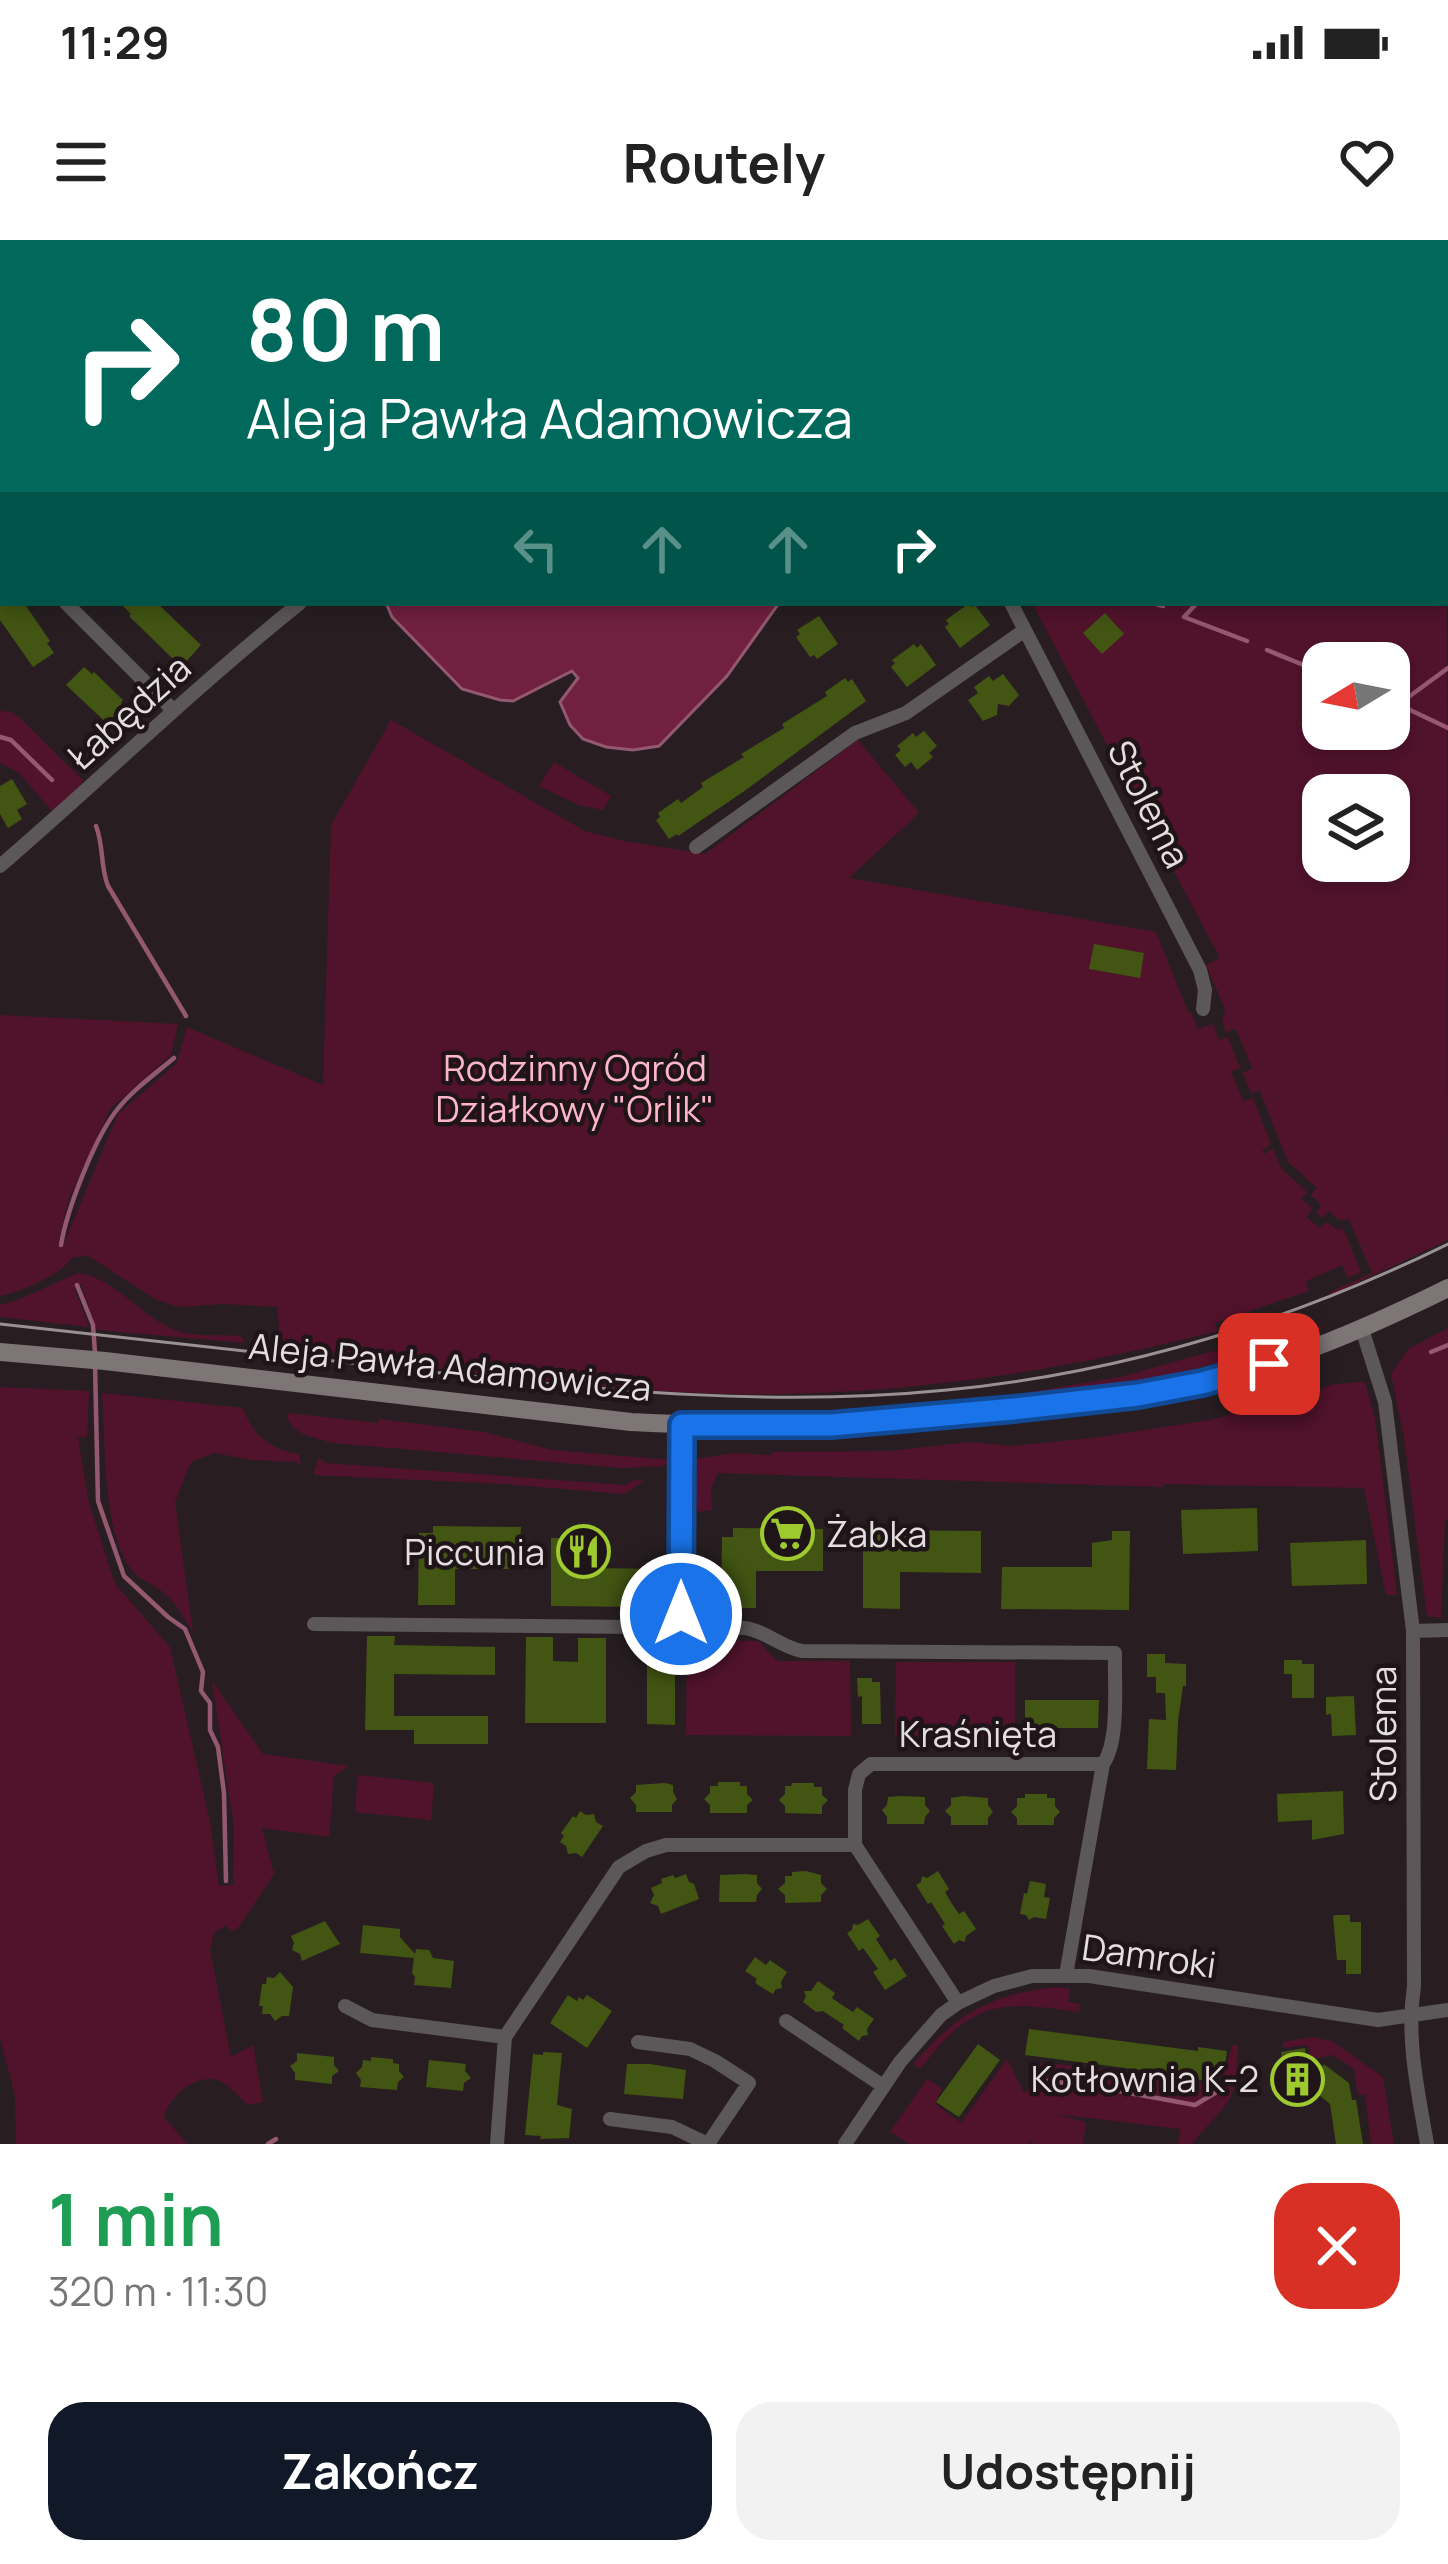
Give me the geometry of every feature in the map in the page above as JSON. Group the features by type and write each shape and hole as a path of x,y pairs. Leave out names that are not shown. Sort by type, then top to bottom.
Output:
{"main road":[{"name":"Aleja Pawła Adamowicza","path":"0,1352 584,1418 682,1425 831,1425 1138,1395 1202,1383 1362,1329 1448,1288"}],"street":[{"path":"69,606 173,710"},
{"name":"Łabędzia","path":"0,866 296,606"},
{"name":"Stolema","path":"1013,606 1200,970 1203,1009"},
{"path":"696,847 855,733 906,713 1025,630"},
{"name":"Stolema","path":"1362,1329 1385,1402 1413,1631 1414,1986 1409,2017 1427,2144"},
{"path":"681,1627 682,1425"},
{"path":"314,1624 752,1629 802,1652 1114,1653 1113,1735 1109,1756 1102,1764"},
{"path":"1413,1631 1448,1630"},
{"name":"Kraśnięta","path":"855,1845 855,1790 859,1774 871,1764 1102,1764 1066,1975"},
{"path":"496,2144 505,2037 619,1867 646,1850 667,1845 855,1845 958,2003"},
{"name":"Damroki","path":"845,2144 928,2028 958,2003 1014,1981 1048,1975 1088,1976 1378,2020 1448,2010"},
{"path":"345,2006 372,2020 505,2037"},
{"path":"786,2021 884,2086"},
{"path":"610,2119 673,2127 708,2144 749,2083 689,2049 638,2042"}],"green space":[{"path":"1034,606 1447,606 1448,1240 1331,1295 1372,1273 1349,1219 1339,1220 1329,1211 1322,1218 1316,1212 1321,1205 1311,1195 1317,1188 1288,1162 1260,1091 1251,1093 1243,1073 1252,1068 1236,1029 1226,1032 1224,1007 1206,965 1220,958"},
{"path":"0,711 20,718 83,780 53,812 18,772 0,763"},
{"name":"Rodzinny Ogród Działkowy \"Orlik\"","path":"391,720 585,831 705,854 858,740 919,813 849,878 1156,932 1198,1029 1213,1024 1219,1040 1228,1037 1240,1068 1231,1072 1243,1101 1253,1098 1271,1144 1262,1151 1273,1148 1281,1168 1307,1192 1301,1199 1312,1208 1306,1217 1320,1228 1327,1222 1337,1230 1343,1228 1361,1272 1348,1278 1342,1265 1306,1281 1309,1291 1215,1323 1218,1331 1097,1359 916,1386 793,1394 600,1386 281,1347 277,1307 179,1307 155,1299 87,1255 72,1258 39,1282 0,1296 0,1015 178,1024 171,1055 111,1108 68,1200 58,1246 64,1243 118,1114 177,1063 187,1027 323,1085 331,825"},
{"path":"554,762 611,796 603,810 579,805 539,786"},
{"path":"78,1273 106,1283 167,1327 188,1334 241,1336 245,1343 97,1330 81,1284 74,1287 89,1327 0,1317 0,1305"},
{"path":"1321,1325 1322,1330 1174,1374 976,1403 1120,1377 1224,1348 1227,1355"},
{"path":"1448,1328 1448,1519 1441,1618 1427,1616 1391,1374 1408,1349"},
{"path":"1365,1382 1375,1418 1397,1595 1386,1595 1364,1488 1163,1487 718,1473 711,1488 712,1510 699,1512 689,1503 691,1460 733,1453 890,1451 970,1442 1011,1446 1092,1438 1210,1420 1335,1384"},
{"path":"0,1387 89,1391 87,1436 78,1438 89,1503 115,1584 170,1647 210,1822 219,1886 233,1885 234,1827 212,1681 263,1754 349,1766 334,1776 329,1837 262,1828 274,1874 238,1928 233,1931 225,1926 214,1933 210,1950 231,2057 253,2045 263,2102 248,2105 217,2080 191,2084 171,2102 164,2117 187,2144 16,2144 15,2096 0,2038"},
{"path":"102,1393 243,1408 264,1440 299,1454 301,1465 214,1453 191,1462 175,1502 193,1633 170,1599 135,1574 116,1537 107,1488"},
{"path":"287,1413 378,1423 379,1419 484,1432 552,1450 670,1460 664,1466 622,1468 333,1443 297,1431"},
{"path":"319,1457 325,1463 625,1485 644,1481 624,1494 313,1475"},
{"path":"687,1640 758,1641 777,1661 850,1661 851,1736 686,1735"},
{"path":"896,1662 1015,1662 1015,1737 895,1736"},
{"path":"358,1775 434,1783 431,1820 355,1812"},
{"path":"1070,1989 1068,2002 1080,2004 1079,2012 1027,2006 989,2010 955,2030 920,2069 913,2064 976,2010 1011,1995"},
{"path":"1312,2037 1332,2041 1383,2077 1394,2144 1371,2144 1365,2095 1358,2095 1354,2069 1333,2055 1311,2059 1308,2045 1283,2048 1283,2042"},
{"path":"1238,2044 1236,2080 1229,2101 1192,2144 1178,2144 1180,2129 1055,2114 1086,2122 1083,2144 1031,2144 1034,2137 1029,2144 910,2144 890,2132 927,2079 942,2088 935,2104 961,2123 1007,2059 1024,2093 1035,2084 1041,2062 1221,2085 1232,2046"}],"shaded area":[{"path":"387,606 777,606 727,676 659,746 633,750 583,739 570,725 560,702 578,678 572,671 513,701 462,689 392,617"}],"building":[{"path":"0,606 26,606 54,653 33,667 0,620"},
{"path":"123,606 160,606 201,645 184,664 176,656 173,659"},
{"path":"965,606 976,606 990,625 960,648 945,627 946,620"},
{"path":"1105,613 1124,634 1102,654 1083,633"},
{"path":"819,616 838,644 817,659 810,657 796,637 797,630"},
{"path":"914,644 917,648 921,644 936,665 907,687 891,667 892,660"},
{"path":"84,667 129,710 112,728 66,685"},
{"path":"1003,674 1019,695 1009,706 998,704 997,715 983,721 968,700 978,693 974,687 989,676 993,681"},
{"path":"845,678 852,679 866,701 743,792 669,839 656,820 658,813 678,799 681,803 703,787 701,783 784,728 782,724 827,696 825,692"},
{"path":"924,731 937,746 929,753 933,757 917,770 911,762 905,767 895,755 901,750 897,746"},
{"path":"12,779 27,804 17,810 22,819 8,828 0,814 0,786"},
{"path":"1094,944 1144,953 1140,978 1089,969"},
{"path":"1257,1508 1258,1551 1183,1554 1181,1510"},
{"path":"433,1526 521,1527 525,1560 518,1560 517,1569 455,1569 455,1605 418,1605 419,1533 433,1533"},
{"path":"733,1528 823,1529 823,1571 756,1571 756,1608 721,1608 722,1537 733,1537"},
{"path":"566,1529 588,1529 588,1568 661,1569 661,1603 551,1606 551,1538 566,1538"},
{"path":"878,1530 981,1531 981,1573 900,1572 900,1609 863,1608 863,1535 878,1535"},
{"path":"1112,1531 1130,1531 1129,1610 1001,1609 1002,1567 1092,1567 1092,1543 1112,1540"},
{"path":"1366,1540 1367,1584 1292,1586 1290,1543"},
{"path":"367,1636 395,1636 394,1645 495,1647 495,1675 394,1674 394,1716 488,1716 488,1744 414,1744 414,1730 365,1730"},
{"path":"526,1637 553,1637 553,1661 578,1662 578,1638 606,1638 606,1723 525,1723"},
{"path":"675,1643 675,1725 647,1724 647,1644"},
{"path":"1147,1654 1165,1654 1165,1663 1186,1664 1176,1770 1147,1769 1149,1719 1166,1720 1165,1693 1156,1693 1156,1677 1147,1677"},
{"path":"1284,1660 1314,1664 1314,1698 1292,1698 1292,1674 1284,1674"},
{"path":"857,1678 880,1682 881,1724 862,1724"},
{"path":"1354,1696 1356,1735 1332,1736 1326,1697"},
{"path":"1025,1700 1099,1700 1098,1728 1025,1728"},
{"path":"718,1782 747,1786 753,1800 747,1813 710,1813 704,1799 710,1786"},
{"path":"636,1785 673,1785 677,1799 672,1812 636,1812 630,1798"},
{"path":"785,1786 822,1787 828,1800 822,1814 785,1813 779,1800"},
{"path":"1343,1791 1344,1834 1312,1840 1312,1820 1278,1822 1277,1794"},
{"path":"1025,1794 1055,1798 1060,1812 1054,1825 1017,1825 1011,1812 1017,1798"},
{"path":"888,1797 925,1797 930,1811 924,1824 887,1824 882,1810"},
{"path":"951,1798 988,1798 993,1812 988,1825 951,1825 945,1811"},
{"path":"580,1811 594,1814 603,1826 582,1857 568,1854 560,1842 561,1833"},
{"path":"806,1871 821,1875 827,1889 821,1902 785,1903 778,1889 785,1876"},
{"path":"938,1871 952,1904 959,1914 964,1911 976,1929 965,1942 954,1944 916,1885 922,1876"},
{"path":"686,1874 699,1899 661,1914 650,1903 651,1888 662,1883 661,1879"},
{"path":"720,1875 757,1875 762,1889 756,1902 719,1902"},
{"path":"1030,1881 1046,1884 1044,1897 1050,1898 1046,1919 1029,1920 1020,1914"},
{"path":"1350,1915 1350,1922 1361,1922 1361,1974 1346,1974 1346,1960 1337,1960 1333,1916"},
{"path":"868,1919 890,1961 895,1958 907,1976 885,1990 873,1972 878,1969 847,1933 853,1924"},
{"path":"325,1921 340,1944 302,1961 292,1950 291,1936"},
{"path":"363,1925 400,1929 400,1937 415,1954 416,1949 429,1950 433,1958 454,1961 451,1988 414,1985 414,1958 360,1953"},
{"path":"755,1957 766,1965 770,1960 787,1972 782,1988 773,1994 745,1971"},
{"path":"280,1972 293,1987 289,2016 275,2021 270,2014 262,2014 263,2006 259,2006 262,1984"},
{"path":"818,1981 842,2005 853,2012 857,2007 874,2019 868,2035 859,2041 844,2025 803,2002 804,1991 811,1991"},
{"path":"568,1995 577,2001 587,1995 612,2011 587,2048 550,2023"},
{"path":"1029,2029 1227,2051 1224,2072 1216,2071 1214,2083 1025,2055"},
{"path":"978,2044 1000,2060 959,2117 936,2102"},
{"path":"1305,2048 1308,2068 1325,2065 1349,2083 1363,2144 1336,2144 1330,2104 1312,2089 1288,2094 1281,2052"},
{"path":"297,2053 334,2057 339,2071 332,2076 332,2084 295,2080 290,2066 297,2061"},
{"path":"562,2053 557,2105 572,2109 569,2138 525,2135 533,2054"},
{"path":"371,2057 399,2064 404,2077 397,2090 360,2087 356,2073 363,2060 371,2061"},
{"path":"429,2060 466,2064 471,2078 463,2091 426,2087"},
{"path":"627,2064 686,2070 683,2099 624,2094"}],"waterway":[{"path":"1194,606 1184,617 1247,641"},
{"path":"1267,650 1302,664"},
{"path":"1410,696 1448,668"},
{"path":"1410,710 1448,728"},
{"path":"0,737 11,740 52,780"},
{"path":"96,826 108,886 186,1016"},
{"path":"61,1245 82,1175 108,1124 129,1097 174,1058"},
{"path":"77,1285 93,1325 95,1353"},
{"path":"1431,1352 1448,1345"},
{"path":"95,1365 98,1501 124,1576 185,1629 203,1672 201,1691 210,1703 210,1730 218,1747 224,1793 226,1881"},
{"path":"1048,2081 1195,2105 1215,2093"},
{"path":"268,2144 276,2139"}],"tram line":[{"path":"0,1324 631,1391 757,1397 883,1395 1012,1382 1141,1357 1266,1320 1448,1244"}],"place":[{"name":"Żabka","path":"787,1534"},
{"name":"Piccunia","path":"584,1552"},
{"name":"Kotłownia K-2","path":"1298,2079"}],"route":[{"path":"681,1614 682,1425 831,1425 1014,1409 1138,1395 1269,1364"}]}
